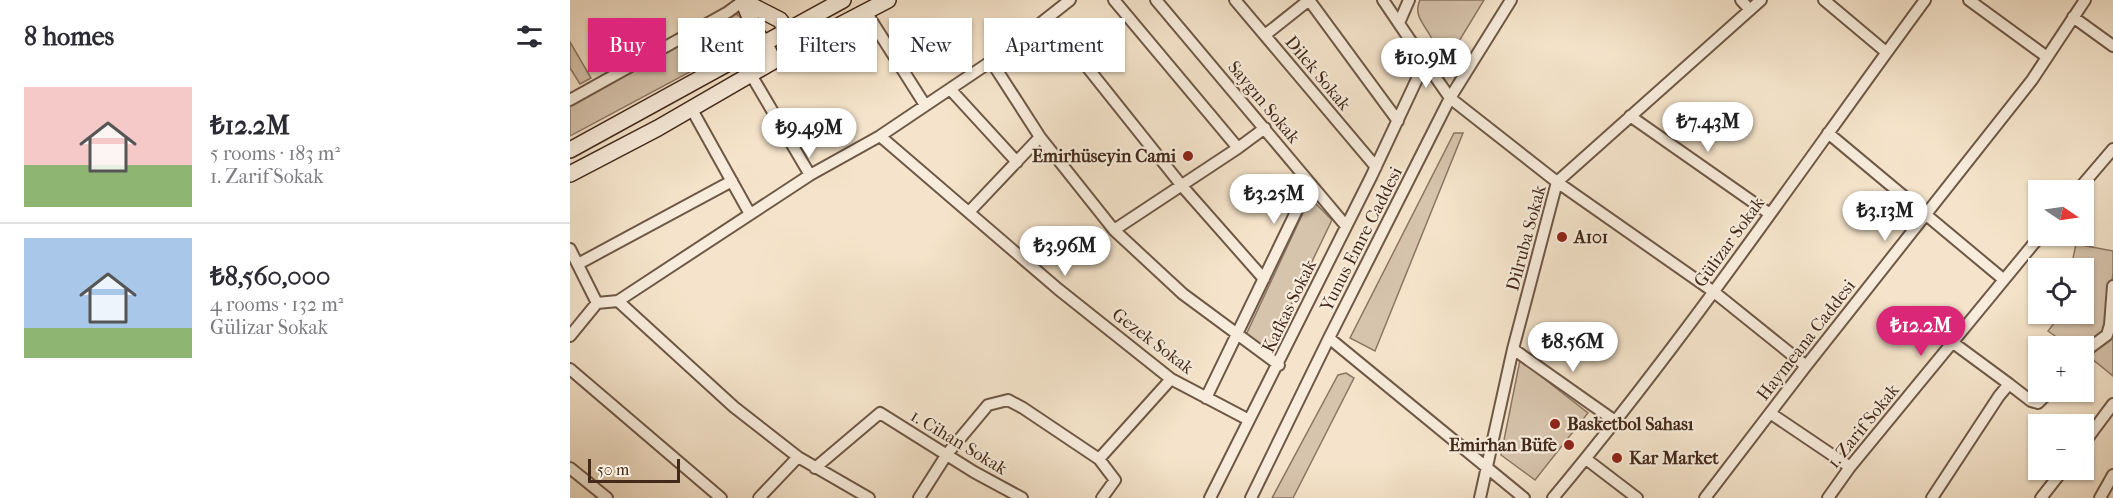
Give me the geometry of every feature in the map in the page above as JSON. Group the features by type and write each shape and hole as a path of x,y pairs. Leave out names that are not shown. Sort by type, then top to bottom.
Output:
{"main road":[{"path":"811,18 843,0"},
{"path":"854,18 888,0"},
{"path":"742,1 777,18"},
{"path":"742,1 750,18"},
{"path":"570,174 775,61 765,46"},
{"path":"570,150 714,72"}],"street":[{"path":"1048,18 1070,0"},
{"path":"1114,0 1238,148"},
{"name":"Saygın Sokak","path":"1156,0 1346,226"},
{"name":"Dilek Sokak","path":"1235,0 1376,167"},
{"path":"1264,35 1309,0 1398,121"},
{"path":"1383,0 1450,98 1557,182 1714,292 1806,366"},
{"path":"1400,23 1409,0"},
{"name":"Yunus Emre Caddesi","path":"1251,498 1450,98 1511,0"},
{"path":"1741,0 1750,10"},
{"name":"Dilruba Sokak","path":"1480,498 1514,349 1557,182 1761,0"},
{"path":"1824,0 1887,52"},
{"name":"Gülizar Sokak","path":"1553,498 1586,459 1714,292 1925,0"},
{"path":"1969,0 2047,57"},
{"name":"Haymeana Caddesi","path":"1705,498 2031,80 2085,0"},
{"path":"570,100 728,12 742,1"},
{"path":"866,12 925,105"},
{"path":"2073,17 2113,46"},
{"name":"Kafkas Sokak","path":"1210,498 1279,364 1425,62"},
{"path":"570,336 597,303 618,301 810,175 880,136 984,67"},
{"path":"998,72 1041,137 1114,230 1183,294 1279,364"},
{"path":"1091,72 1182,186 1264,279"},
{"path":"750,73 810,175"},
{"path":"950,89 1017,162"},
{"path":"691,108 750,214"},
{"path":"1630,116 1770,214"},
{"path":"1114,230 1265,128"},
{"path":"1828,133 2003,279"},
{"name":"Gezek Sokak","path":"880,136 1058,289 1171,379 1249,420"},
{"path":"969,212 1041,137"},
{"path":"2086,180 2113,148"},
{"path":"597,303 573,258 732,181"},
{"path":"1206,398 1310,183"},
{"name":"1. Zarif Sokak","path":"1828,498 1850,467 2031,246"},
{"path":"2094,345 2107,335 2111,326 2113,286"},
{"path":"618,301 734,407 798,457 869,498"},
{"path":"1329,338 1524,498"},
{"path":"1952,342 2028,399"},
{"path":"1514,349 1615,421"},
{"path":"570,369 721,498"},
{"path":"1099,459 1171,379"},
{"path":"1932,498 2009,384"},
{"path":"919,498 947,454 988,405 1008,400 1099,459 1115,480 1102,498"},
{"path":"2094,429 2113,404"},
{"name":"1. Cihan Sokak","path":"815,468 880,413 974,472 1022,498"},
{"path":"1770,413 1850,467"},
{"path":"759,498 798,457"},
{"path":"1586,459 1637,498"},
{"path":"570,468 607,498"},
{"path":"2100,498 2113,474"},
{"path":"2041,498 2055,480"}],"shaded area":[{"path":"1420,0 1484,0 1447,61 1441,60 1420,19 1418,5"},
{"path":"728,12 741,18 717,18"},
{"path":"678,40 678,72 690,72 570,136 570,100 620,72 666,72 666,47"},
{"path":"570,42 591,78 580,84 570,68"},
{"path":"1454,133 1463,133 1375,351 1350,338"},
{"path":"1310,198 1332,220 1267,355 1245,337"},
{"path":"2076,246 2113,251 2113,273 2105,332 2094,339 2094,336 2056,336 2048,331 2053,324 2094,324 2094,258 2073,258"},
{"path":"2113,331 2113,376 2094,361 2094,347"},
{"path":"1520,360 1588,413 1535,480 1501,455"},
{"path":"1346,373 1354,378 1293,498 1272,498 1338,375"}],"place":[{"name":"Emirhüseyin Cami","path":"1188,156"},
{"name":"A101","path":"1562,237"},
{"name":"Basketbol Sahası","path":"1555,424"},
{"name":"Emirhan Büfe","path":"1569,445"},
{"name":"Kar Market","path":"1617,458"}]}
